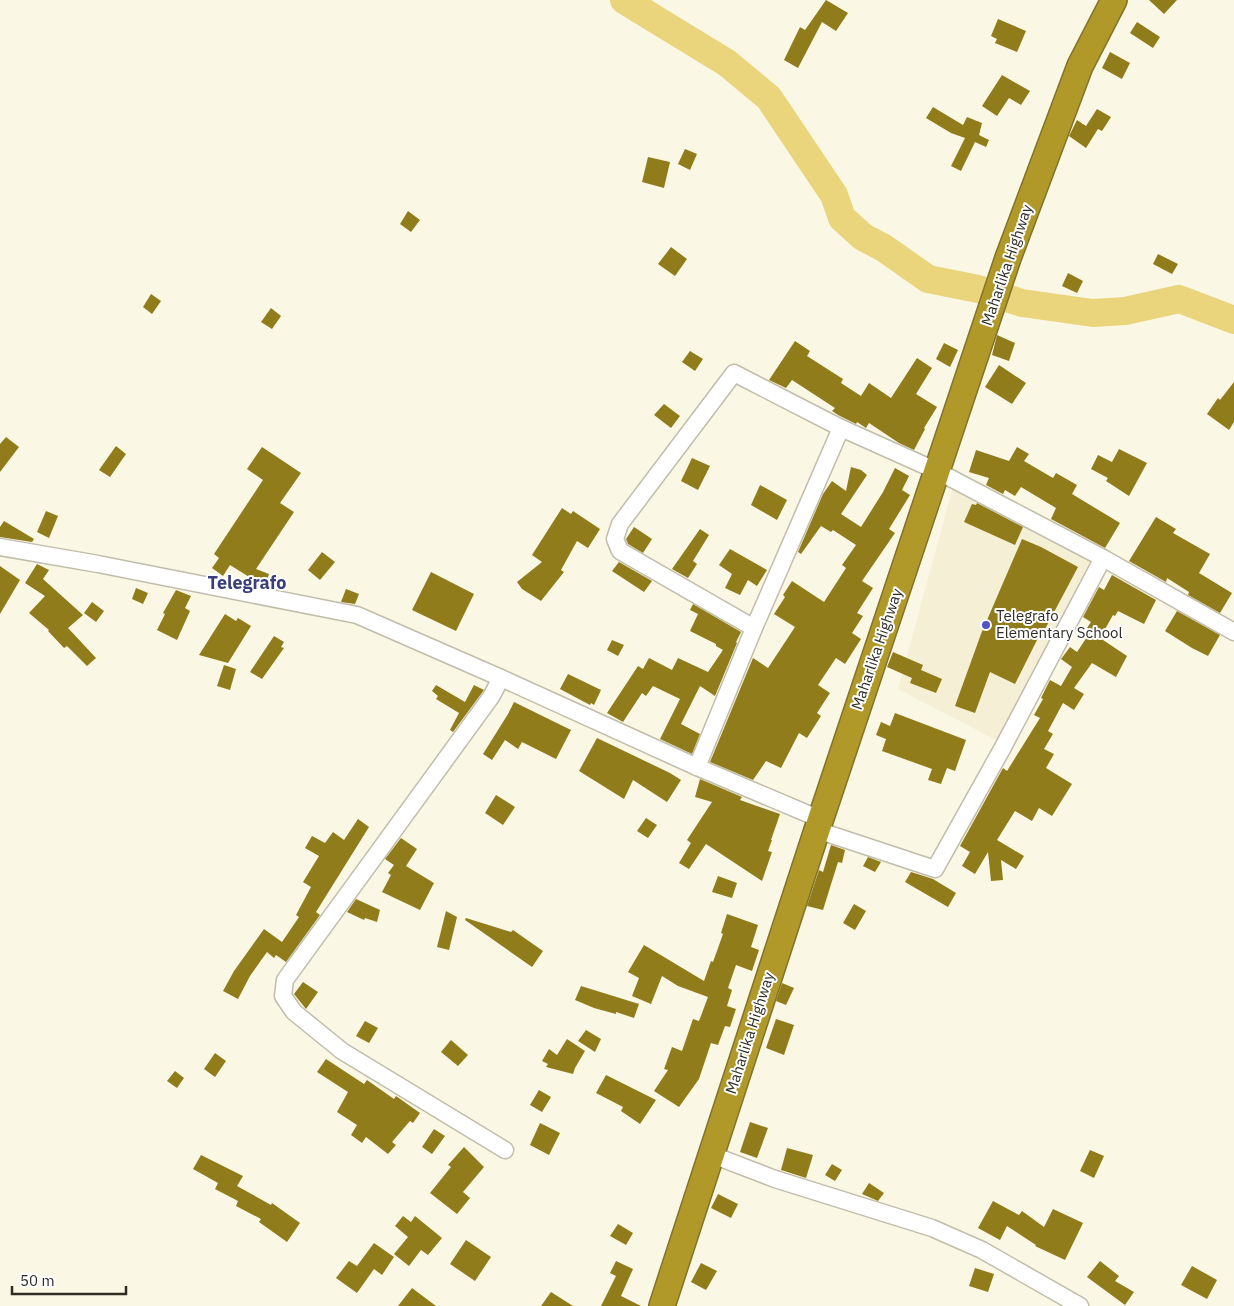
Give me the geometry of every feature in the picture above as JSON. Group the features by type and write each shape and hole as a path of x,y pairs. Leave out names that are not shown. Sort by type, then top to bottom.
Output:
{"highway":[{"name":"Maharlika Highway","path":"662,1306 818,824 1008,258 1080,66 1114,0"}],"street":[{"path":"754,628 620,550 615,539 620,524 734,373 841,428 937,471 1103,558 1234,632"},
{"path":"697,767 754,628 841,428"},
{"path":"0,547 98,564 357,615 501,678 818,824 935,869 1002,749 1103,558"},
{"path":"501,678 491,696 285,980 284,996 294,1012 342,1051 504,1150"},
{"path":"710,1154 775,1179 932,1228 982,1250 1080,1306"}],"shaded area":[{"name":"Telegrafo Elementary School","path":"953,487 1090,561 998,741 898,689"}],"building":[{"path":"826,0 848,13 836,31 822,22 798,68 784,60 800,27 805,30"},
{"path":"1149,0 1177,0 1164,14"},
{"path":"998,19 1026,31 1017,52 995,43 997,39 991,36"},
{"path":"1137,22 1160,37 1153,48 1130,33"},
{"path":"1110,52 1130,63 1122,79 1102,68"},
{"path":"1002,75 1030,91 1021,105 1009,98 997,116 982,106"},
{"path":"933,107 963,125 967,117 982,123 979,135 989,140 986,147 975,142 961,171 951,166 965,138 951,133 926,118"},
{"path":"1097,109 1111,117 1102,131 1098,129 1086,148 1069,136 1077,120 1086,126"},
{"path":"685,149 697,154 690,170 678,164"},
{"path":"648,157 670,162 664,188 642,182"},
{"path":"408,211 420,220 411,232 400,224"},
{"path":"671,247 687,259 675,276 658,264"},
{"path":"1158,254 1178,264 1172,274 1153,264"},
{"path":"1068,273 1083,281 1077,293 1062,286"},
{"path":"151,294 161,301 152,314 143,307"},
{"path":"271,308 281,316 272,329 261,322"},
{"path":"997,335 1015,343 1009,361 992,355"},
{"path":"795,341 810,351 807,356 843,379 841,383 861,396 869,383 891,398 917,358 932,368 916,394 937,407 924,428 914,450 899,443 869,423 866,428 857,422 856,424 838,415 832,411 835,408 792,380 786,388 769,380"},
{"path":"944,343 958,350 950,367 936,359"},
{"path":"690,351 703,359 695,371 682,362"},
{"path":"999,365 1026,383 1012,404 985,387"},
{"path":"1234,382 1234,422 1229,430 1207,414 1218,398 1220,400"},
{"path":"664,404 680,416 671,428 654,415"},
{"path":"6,437 19,447 0,472 0,444"},
{"path":"116,446 126,454 110,477 99,470"},
{"path":"262,447 301,473 280,503 294,512 256,569 269,574 265,587 252,584 254,580 230,565 223,576 212,568 219,558 214,554 263,480 247,469"},
{"path":"1017,447 1029,454 1024,461 1053,478 1056,473 1077,485 1072,494 1120,523 1105,548 1051,519 1056,508 1021,487 1015,496 1005,490 1003,494 986,485 989,478 969,472 976,450 1009,461"},
{"path":"1119,449 1147,463 1129,496 1106,481 1108,478 1091,469 1098,455 1112,462"},
{"path":"692,458 710,466 698,490 681,481"},
{"path":"851,467 861,470 867,475 841,514 861,527 883,492 895,468 909,476 902,490 910,495 889,529 895,533 862,581 873,588 857,613 863,616 852,633 861,639 845,664 836,658 818,685 830,693 817,713 821,716 807,738 799,733 781,768 766,761 753,780 710,762 753,658 768,668 795,627 774,614 785,597 783,595 792,581 824,602 846,568 842,565 856,545 833,530 831,532 821,526 801,554 798,552 823,494 832,481 846,491"},
{"path":"760,485 787,500 777,520 751,505"},
{"path":"977,503 1023,527 1015,545 964,522 972,504 976,505"},
{"path":"562,508 571,514 573,511 600,529 588,548 577,541 561,570 564,572 541,601 522,589 517,582 542,562 532,555"},
{"path":"46,511 58,516 49,538 37,532"},
{"path":"1156,517 1176,529 1173,533 1210,554 1199,573 1232,593 1220,613 1188,595 1189,592 1167,578 1166,582 1129,561"},
{"path":"4,521 34,539 32,542 0,537 0,527"},
{"path":"634,527 652,539 643,553 628,544 626,539"},
{"path":"700,529 709,535 693,561 697,564 688,578 672,569"},
{"path":"1022,539 1078,567 1044,631 1042,630 1015,684 990,672 975,713 955,706 981,634"},
{"path":"730,549 767,570 757,586 748,580 740,595 725,588 732,574 719,565"},
{"path":"322,552 335,562 320,580 308,570"},
{"path":"619,562 652,581 644,592 612,571"},
{"path":"37,564 49,570 43,579 83,615 68,628 96,658 87,666 67,646 64,648 49,630 29,613 45,596 25,583"},
{"path":"0,566 20,580 0,614"},
{"path":"431,572 474,594 456,631 412,610"},
{"path":"1112,575 1156,600 1144,624 1118,611 1115,616 1113,615 1100,638 1127,656 1116,677 1092,663 1074,688 1084,694 1074,710 1063,703 1048,731 1053,734 1044,749 1054,754 1046,768 1072,784 1052,816 1039,808 1032,821 1015,811 997,840 1024,856 1016,869 1001,860 1003,880 991,881 988,852 975,874 962,866 970,852 960,846 1003,768 1007,771 1040,718 1034,715 1043,699 1041,698 1050,680 1061,686 1072,667 1061,659 1070,647 1077,652 1091,631 1087,628 1091,622 1083,617 1099,587 1104,590"},
{"path":"136,588 148,593 143,604 132,599"},
{"path":"346,589 359,594 355,604 341,602"},
{"path":"176,590 191,596 185,608 190,611 177,640 157,630 165,614 163,613"},
{"path":"92,602 104,611 96,622 84,613"},
{"path":"693,604 741,632 715,696 700,686 681,724 700,734 692,754 660,739 680,699 653,686 646,696 642,693 623,722 607,713 638,666 643,669 649,658 672,670 678,658 708,672 723,650 716,646 716,644 690,631 698,614 690,610"},
{"path":"1177,611 1220,635 1208,656 1165,631"},
{"path":"225,614 236,621 238,618 251,626 228,663 199,655"},
{"path":"274,636 284,642 281,647 284,648 262,679 250,672"},
{"path":"612,640 624,645 618,656 607,650"},
{"path":"893,652 923,665 921,670 942,679 936,693 910,683 912,678 887,667"},
{"path":"224,665 236,669 230,690 217,686"},
{"path":"568,674 601,690 594,705 591,703 590,705 560,689"},
{"path":"436,685 465,702 474,685 484,690 453,732 450,730 459,713 436,699 438,696 432,691"},
{"path":"514,702 571,730 556,759 522,742 518,749 505,740 492,760 483,754"},
{"path":"895,713 966,740 955,771 947,768 941,784 928,780 932,769 882,751 886,739 876,735 881,722 890,726"},
{"path":"597,738 681,780 667,802 633,780 624,799 579,771"},
{"path":"700,779 742,797 740,800 780,814 768,851 772,852 762,881 706,844 689,869 679,863 691,843 687,840 712,802 695,797"},
{"path":"496,795 515,807 503,825 485,813"},
{"path":"646,818 657,825 648,838 637,831"},
{"path":"358,819 369,827 316,912 320,915 286,962 276,955 274,958 267,952 250,976 238,999 223,991 234,971 264,929 282,942 299,917 296,915 311,887 303,882 319,856 305,848 312,836 325,843 333,832 344,840"},
{"path":"401,838 417,849 406,866 434,883 420,910 382,892 391,875 388,873 394,865 385,859"},
{"path":"831,845 845,850 842,863 838,862 823,910 807,906 819,870 823,872"},
{"path":"868,857 881,862 875,872 863,866"},
{"path":"911,872 933,879 956,893 948,907 905,882"},
{"path":"718,876 737,883 732,898 712,892"},
{"path":"356,899 380,910 377,922 365,918 364,920 347,912"},
{"path":"854,904 866,911 855,930 843,923"},
{"path":"446,911 457,917 449,950 437,947"},
{"path":"727,914 758,925 751,947 759,950 752,971 736,965 728,988 732,990 727,1006 736,1009 730,1027 725,1026 718,1045 711,1043 699,1079 679,1107 654,1091 668,1070 664,1069 672,1047 682,1051 693,1019 699,1021 708,997 678,986 662,976 651,1004 632,996 639,978 628,972 644,945 704,981 723,934 721,933"},
{"path":"466,918 511,932 513,930 543,951 532,967 465,920"},
{"path":"303,982 318,992 306,1009 294,994"},
{"path":"782,983 794,988 786,1005 776,1001"},
{"path":"581,986 639,1004 634,1018 594,1008 575,1000"},
{"path":"776,1019 794,1025 784,1055 766,1048"},
{"path":"365,1021 378,1028 369,1043 356,1036"},
{"path":"586,1030 601,1039 595,1052 578,1041"},
{"path":"567,1039 585,1051 573,1074 546,1067 548,1064 542,1061 549,1049 557,1055"},
{"path":"451,1040 468,1055 458,1066 441,1052"},
{"path":"215,1053 226,1061 215,1077 204,1069"},
{"path":"326,1059 364,1084 367,1080 394,1099 396,1096 420,1113 413,1123 410,1121 392,1142 396,1145 388,1154 366,1137 362,1143 351,1135 357,1125 337,1112 348,1092 317,1072"},
{"path":"175,1071 184,1078 177,1088 167,1081"},
{"path":"606,1075 656,1100 640,1124 621,1111 623,1107 596,1093"},
{"path":"539,1090 551,1097 542,1112 530,1105"},
{"path":"750,1122 768,1128 757,1158 740,1152"},
{"path":"540,1123 560,1133 549,1155 530,1145"},
{"path":"434,1129 445,1136 432,1154 422,1147"},
{"path":"464,1147 484,1167 463,1192 470,1198 457,1214 430,1193 451,1167 448,1165"},
{"path":"787,1148 813,1155 806,1178 781,1170"},
{"path":"1090,1150 1104,1156 1094,1178 1080,1171"},
{"path":"201,1155 243,1176 237,1186 271,1205 272,1203 300,1223 287,1242 259,1222 261,1219 236,1206 238,1201 215,1189 218,1183 193,1169"},
{"path":"832,1164 842,1170 835,1181 825,1175"},
{"path":"869,1183 884,1193 878,1201 862,1194"},
{"path":"718,1194 738,1204 731,1218 711,1208"},
{"path":"993,1201 1019,1215 1022,1211 1044,1227 1053,1209 1083,1223 1065,1260 1035,1246 1007,1226 1000,1240 978,1228"},
{"path":"403,1216 411,1222 415,1216 442,1238 428,1255 421,1250 409,1266 394,1254 408,1237 395,1226"},
{"path":"618,1224 633,1233 626,1245 610,1236"},
{"path":"466,1240 491,1257 475,1281 450,1264"},
{"path":"374,1243 394,1257 382,1275 374,1269 357,1293 336,1278 349,1261 357,1266"},
{"path":"616,1261 633,1269 621,1296 641,1306 601,1306 616,1276 610,1273"},
{"path":"1100,1261 1119,1276 1115,1281 1134,1292 1125,1305 1087,1277"},
{"path":"701,1263 717,1271 706,1290 691,1282"},
{"path":"1192,1266 1217,1280 1207,1299 1181,1285"},
{"path":"975,1268 994,1274 988,1292 969,1286"},
{"path":"412,1288 436,1306 398,1306"},
{"path":"551,1292 573,1306 541,1306"}],"waterway":[{"path":"624,0 727,63 769,98 834,195 842,218 863,237 884,248 928,279 978,289 1022,303 1093,313 1125,311 1179,299 1234,320"}],"place":[{"name":"Telegrafo Elementary School","path":"986,625"}],"district":[{"name":"Telegrafo","path":"247,583"}]}
